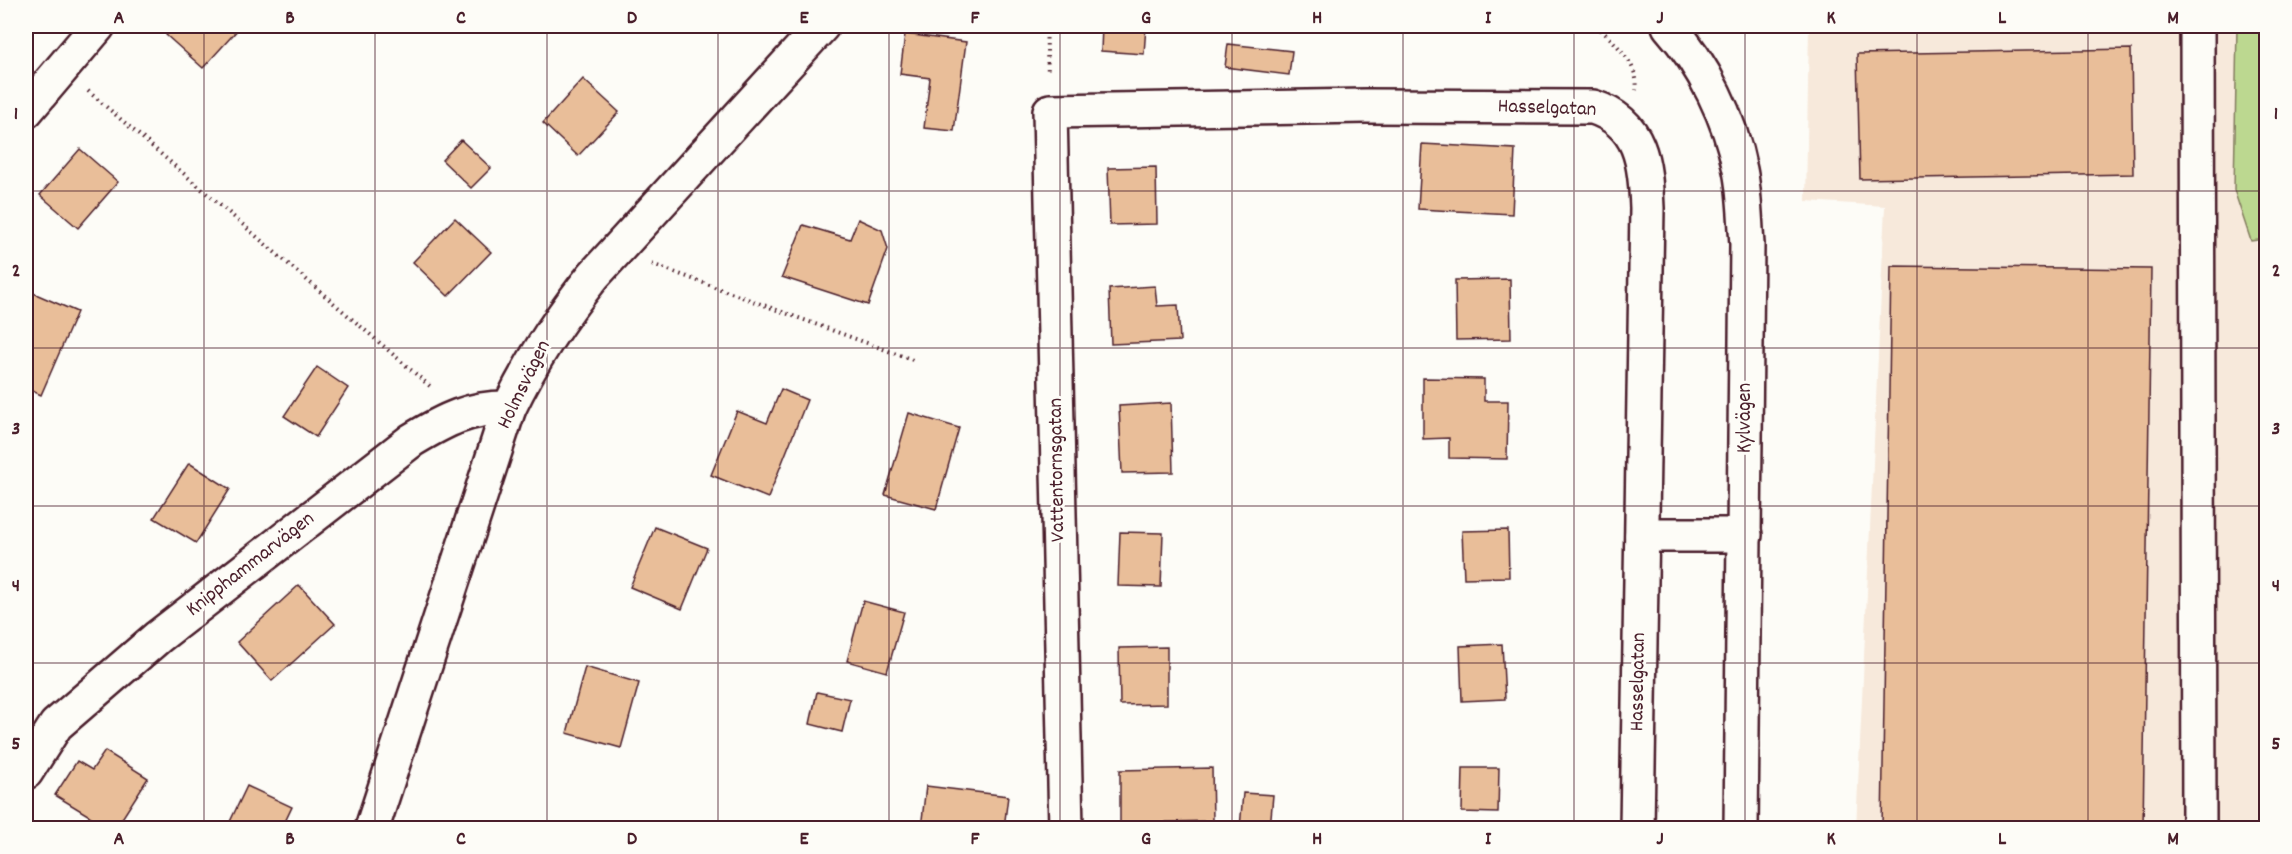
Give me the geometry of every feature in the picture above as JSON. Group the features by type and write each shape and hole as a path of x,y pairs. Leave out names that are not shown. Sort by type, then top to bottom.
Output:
{"street":[{"path":"26,111 98,26"},
{"name":"Holmsvägen","path":"372,828 509,408 531,362 564,312 617,250 822,26"},
{"name":"Kylvägen","path":"1669,26 1692,57 1715,98 1732,138 1740,171 1747,244 1741,828"},
{"path":"2197,26 2199,828"},
{"name":"Hasselgatan","path":"1050,111 1366,106 1593,107 1610,112 1625,125 1639,147 1645,173 1647,208 1637,828"},
{"name":"Vattentornsgatan","path":"1050,111 1066,828"},
{"name":"Knipphammarvägen","path":"26,772 56,725 158,638 412,440 437,424 463,414 483,408 509,408"},
{"path":"1641,535 1745,535"}],"path":[{"path":"1046,26 1050,111"},
{"path":"1596,26 1618,45 1637,85 1634,105 1625,125"},
{"path":"62,69 463,414"},
{"path":"617,250 913,360"}],"shaded area":[{"path":"1809,26 2237,26 2234,190 2251,241 2266,242 2266,828 1856,828 1885,206 1806,201"}],"green space":[{"path":"2237,26 2266,26 2266,239 2251,241 2234,190"}],"building":[{"path":"174,26 241,26 203,68 166,35"},
{"path":"1102,26 1146,26 1144,54 1101,51"},
{"path":"905,34 966,42 954,131 924,128 930,78 900,74"},
{"path":"1228,44 1292,51 1289,75 1225,67"},
{"path":"2131,49 2133,174 1860,179 1857,54"},
{"path":"583,79 619,112 578,156 543,123"},
{"path":"461,140 491,168 471,188 442,160"},
{"path":"1422,144 1515,149 1512,214 1418,209"},
{"path":"80,149 118,182 78,228 40,195"},
{"path":"1156,167 1157,224 1110,225 1108,168"},
{"path":"455,218 491,252 448,296 413,262"},
{"path":"858,219 882,230 888,249 868,305 782,277 803,225 850,239"},
{"path":"1891,266 2151,269 2143,828 1882,828"},
{"path":"1510,279 1511,339 1456,340 1455,280"},
{"path":"1155,286 1157,306 1178,305 1180,341 1111,344 1109,289"},
{"path":"31,292 77,312 41,395 26,388 26,305"},
{"path":"317,367 348,388 316,437 284,416"},
{"path":"1423,378 1484,379 1484,401 1508,401 1507,459 1449,458 1449,438 1423,439"},
{"path":"781,389 807,400 768,498 711,475 737,411 767,423"},
{"path":"1171,403 1173,472 1122,473 1119,406"},
{"path":"909,413 959,428 936,509 885,495"},
{"path":"189,463 230,489 196,543 154,518"},
{"path":"655,527 707,548 682,609 630,587"},
{"path":"1508,530 1509,577 1464,578 1462,531"},
{"path":"1120,532 1163,533 1161,587 1118,586"},
{"path":"299,585 335,624 272,681 237,642"},
{"path":"863,601 904,612 887,672 847,661"},
{"path":"1502,644 1505,699 1462,701 1460,646"},
{"path":"1167,647 1167,704 1120,705 1119,648"},
{"path":"585,667 639,683 621,748 567,733"},
{"path":"817,692 850,699 842,732 810,724"},
{"path":"105,751 148,778 116,828 109,828 55,795 77,761 92,770"},
{"path":"1212,768 1213,821 1166,822 1166,828 1120,828 1120,770"},
{"path":"1463,768 1499,768 1498,813 1462,812"},
{"path":"247,786 292,807 282,828 227,828"},
{"path":"926,786 1008,796 1004,828 921,828"},
{"path":"1243,793 1273,795 1270,828 1240,828"}]}
